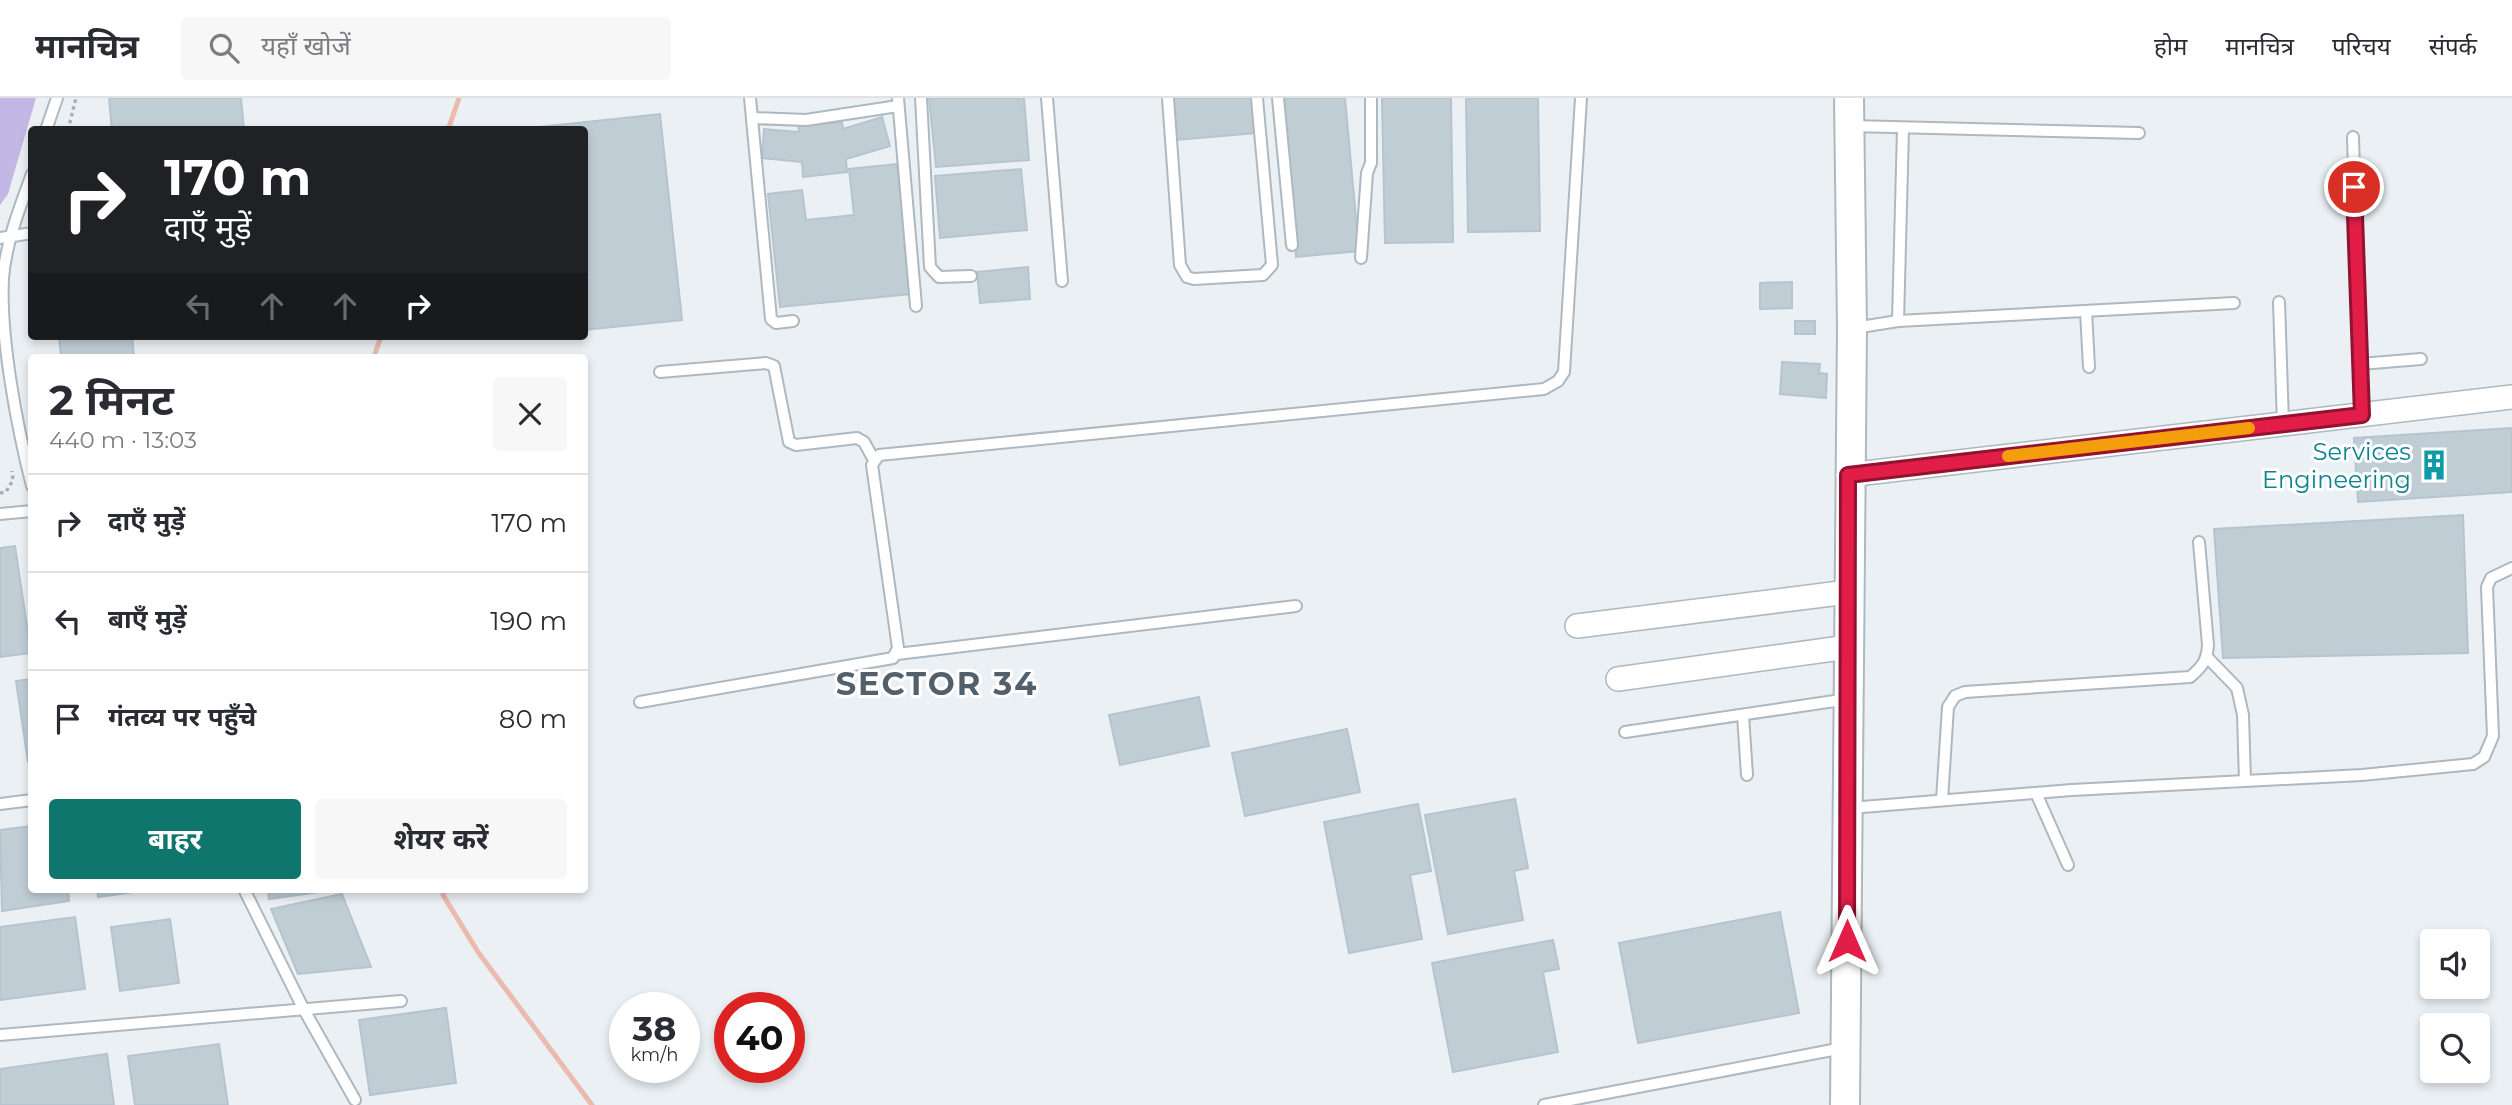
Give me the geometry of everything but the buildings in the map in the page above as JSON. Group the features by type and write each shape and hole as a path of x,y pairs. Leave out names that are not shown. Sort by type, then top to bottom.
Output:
{"street":[{"path":"1846,1105 1848,475 1852,328 1849,112"},
{"path":"1848,475 2512,397"},
{"path":"1577,626 1848,592"},
{"path":"1618,679 1848,647"}],"lane":[{"path":"47,126 57,98"},
{"path":"750,98 771,319 776,323 793,321"},
{"path":"921,98 930,267 939,276 971,276"},
{"path":"1046,98 1062,281"},
{"path":"1167,98 1180,265 1187,277 1194,279 1263,275 1272,265 1257,98"},
{"path":"1278,98 1292,245"},
{"path":"1360,258 1367,173 1371,163 1371,98"},
{"path":"897,654 872,465 874,460 890,452 1544,389 1552,385 1564,372 1581,98"},
{"path":"752,118 806,120 847,116 898,102 916,306"},
{"path":"1849,112 1903,130 2139,133"},
{"path":"1898,321 1903,130"},
{"path":"2353,137 2362,415"},
{"path":"28,183 5,238 3,277 4,329 22,449 28,471"},
{"path":"5,238 28,234"},
{"path":"2279,302 2283,424"},
{"path":"1852,328 1898,321 2234,303"},
{"path":"2086,311 2090,367"},
{"path":"2360,364 2421,359"},
{"path":"660,372 766,363 774,366 789,442 796,445 857,438 864,442 874,460"},
{"path":"0,514 28,511"},
{"path":"1942,800 1948,707 1955,696 1965,692 2190,677 2202,667 2207,657 2199,542"},
{"path":"1847,808 2461,766 2484,757 2493,736 2487,587 2491,578 2512,568"},
{"path":"640,702 885,662 897,654 1296,606"},
{"path":"2207,657 2237,688 2243,715 2245,781"},
{"path":"1625,732 1848,699"},
{"path":"1743,715 1747,775"},
{"path":"2036,793 2068,865"},
{"path":"0,804 28,800"},
{"path":"246,893 303,1008 355,1100"},
{"path":"0,1035 401,1001"},
{"path":"1544,1105 1846,1048"}],"path":[{"path":"69,126 76,98"}],"shaded area":[{"path":"0,98 36,98 8,194 0,205"}],"waterway":[{"path":"449,126 459,98"},
{"path":"375,354 380,340"},
{"path":"443,893 478,952 592,1105"}],"slow traffic":[{"path":"2008,456 2249,428"}],"place":[{"name":"Services Engineering","path":"2434,465"}],"district":[{"name":"SECTOR 34","path":"937,683"}],"route":[{"path":"1847,941 1848,475 2362,415 2354,187"}]}
